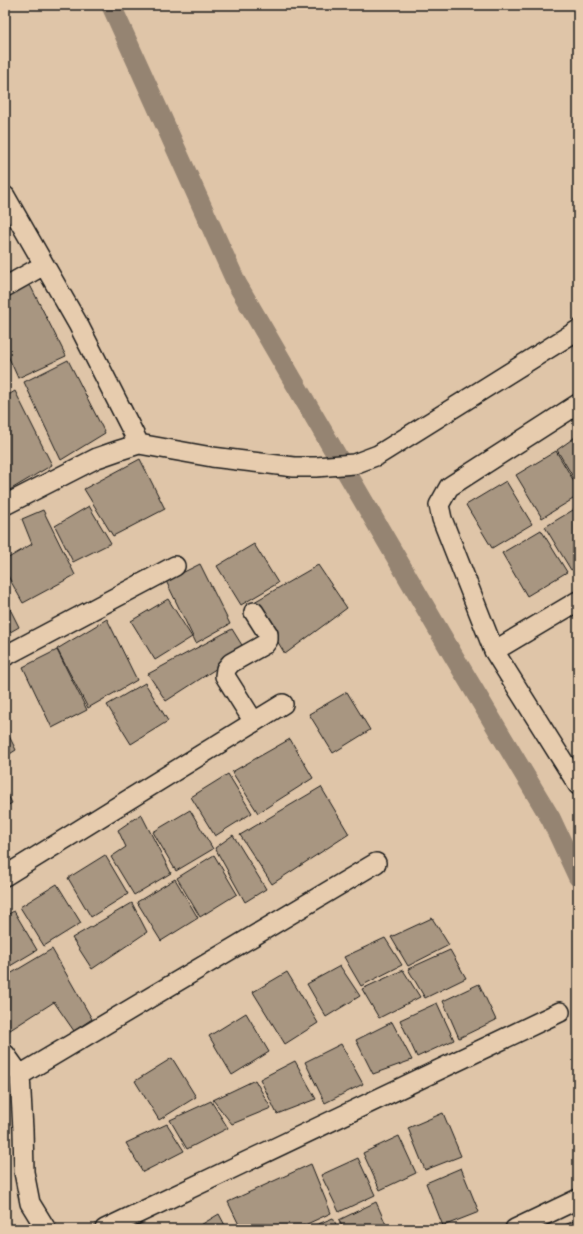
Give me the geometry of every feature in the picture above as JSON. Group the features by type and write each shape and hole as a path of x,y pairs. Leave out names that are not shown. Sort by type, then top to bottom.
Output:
{"street":[{"path":"5,196 78,324 139,444"},
{"path":"5,286 44,265"},
{"path":"5,505 97,458 139,444 212,457 294,467 354,464 378,455 578,330"},
{"path":"578,404 449,487 439,505 442,519 494,651 578,785"},
{"path":"5,656 175,566"},
{"path":"494,651 578,601"},
{"path":"254,612 268,634 268,640 265,644 231,663 226,669 225,676 254,722"},
{"path":"5,876 283,704"},
{"path":"20,1075 376,863"},
{"path":"104,1229 560,1012"},
{"path":"5,1054 20,1075 24,1172 30,1203 46,1229"},
{"path":"515,1229 578,1199"}],"building":[{"path":"29,283 66,356 18,378 5,349 5,295"},
{"path":"68,360 105,433 61,460 24,382"},
{"path":"15,391 52,465 8,491 5,485 5,397"},
{"path":"578,435 578,485 557,450"},
{"path":"556,451 578,488 578,496 542,518 516,475"},
{"path":"140,459 165,509 113,536 84,489"},
{"path":"506,481 532,524 492,548 466,505"},
{"path":"89,506 111,543 73,562 55,526"},
{"path":"578,507 578,566 571,570 545,527"},
{"path":"43,510 75,575 23,603 5,571 5,560 32,544 22,519"},
{"path":"541,530 567,572 527,596 502,553"},
{"path":"254,544 278,583 241,605 217,566"},
{"path":"200,564 230,624 196,643 166,581"},
{"path":"318,565 347,608 285,654 254,602"},
{"path":"5,599 19,627 5,635"},
{"path":"168,599 192,637 155,660 131,621"},
{"path":"107,619 137,680 88,708 57,649"},
{"path":"232,629 245,650 166,701 148,674"},
{"path":"57,650 87,710 52,728 23,667"},
{"path":"145,683 168,721 131,744 107,705"},
{"path":"347,692 370,730 333,753 309,714"},
{"path":"5,728 16,750 5,757"},
{"path":"290,739 313,778 258,813 232,772"},
{"path":"228,774 252,813 215,836 191,797"},
{"path":"321,787 349,834 272,884 240,835"},
{"path":"5,790 12,803 5,807"},
{"path":"190,810 213,849 176,871 153,832"},
{"path":"141,814 171,873 134,895 111,857 126,847 118,830"},
{"path":"233,835 266,889 245,902 215,848"},
{"path":"105,855 128,894 91,917 68,878"},
{"path":"214,855 237,894 200,917 177,878"},
{"path":"175,879 198,918 161,941 137,902"},
{"path":"57,884 81,923 44,946 20,907"},
{"path":"132,903 147,932 92,969 72,938"},
{"path":"14,911 37,950 5,969 5,916"},
{"path":"432,918 449,945 408,966 391,937"},
{"path":"385,938 402,965 361,986 344,957"},
{"path":"52,949 92,1019 74,1031 54,1002 7,1032 5,1030 5,977"},
{"path":"450,950 466,978 425,998 408,969"},
{"path":"340,966 360,996 326,1017 307,984"},
{"path":"403,970 420,997 379,1018 362,989"},
{"path":"287,972 318,1023 285,1044 253,992"},
{"path":"479,984 496,1020 459,1038 443,1001"},
{"path":"437,1003 454,1040 417,1057 400,1020"},
{"path":"246,1013 269,1052 232,1075 209,1036"},
{"path":"392,1022 412,1060 373,1074 356,1040"},
{"path":"341,1044 363,1084 325,1103 305,1062"},
{"path":"172,1058 196,1097 159,1120 135,1081"},
{"path":"295,1061 316,1099 277,1114 260,1079"},
{"path":"255,1080 271,1108 232,1124 213,1100"},
{"path":"211,1101 228,1128 187,1149 170,1120"},
{"path":"443,1113 461,1156 425,1170 408,1128"},
{"path":"167,1124 184,1151 143,1172 126,1143"},
{"path":"399,1136 416,1173 380,1190 363,1153"},
{"path":"358,1158 375,1195 339,1212 321,1175"},
{"path":"311,1164 331,1213 296,1229 241,1229 228,1202"},
{"path":"461,1168 479,1212 443,1226 426,1183"},
{"path":"376,1202 388,1229 343,1229 339,1220"},
{"path":"219,1214 227,1229 194,1229"},
{"path":"333,1218 338,1229 306,1229"},
{"path":"578,1219 578,1229 556,1229"}],"waterway":[{"path":"111,5 237,284 453,655 551,819 578,877"}]}
